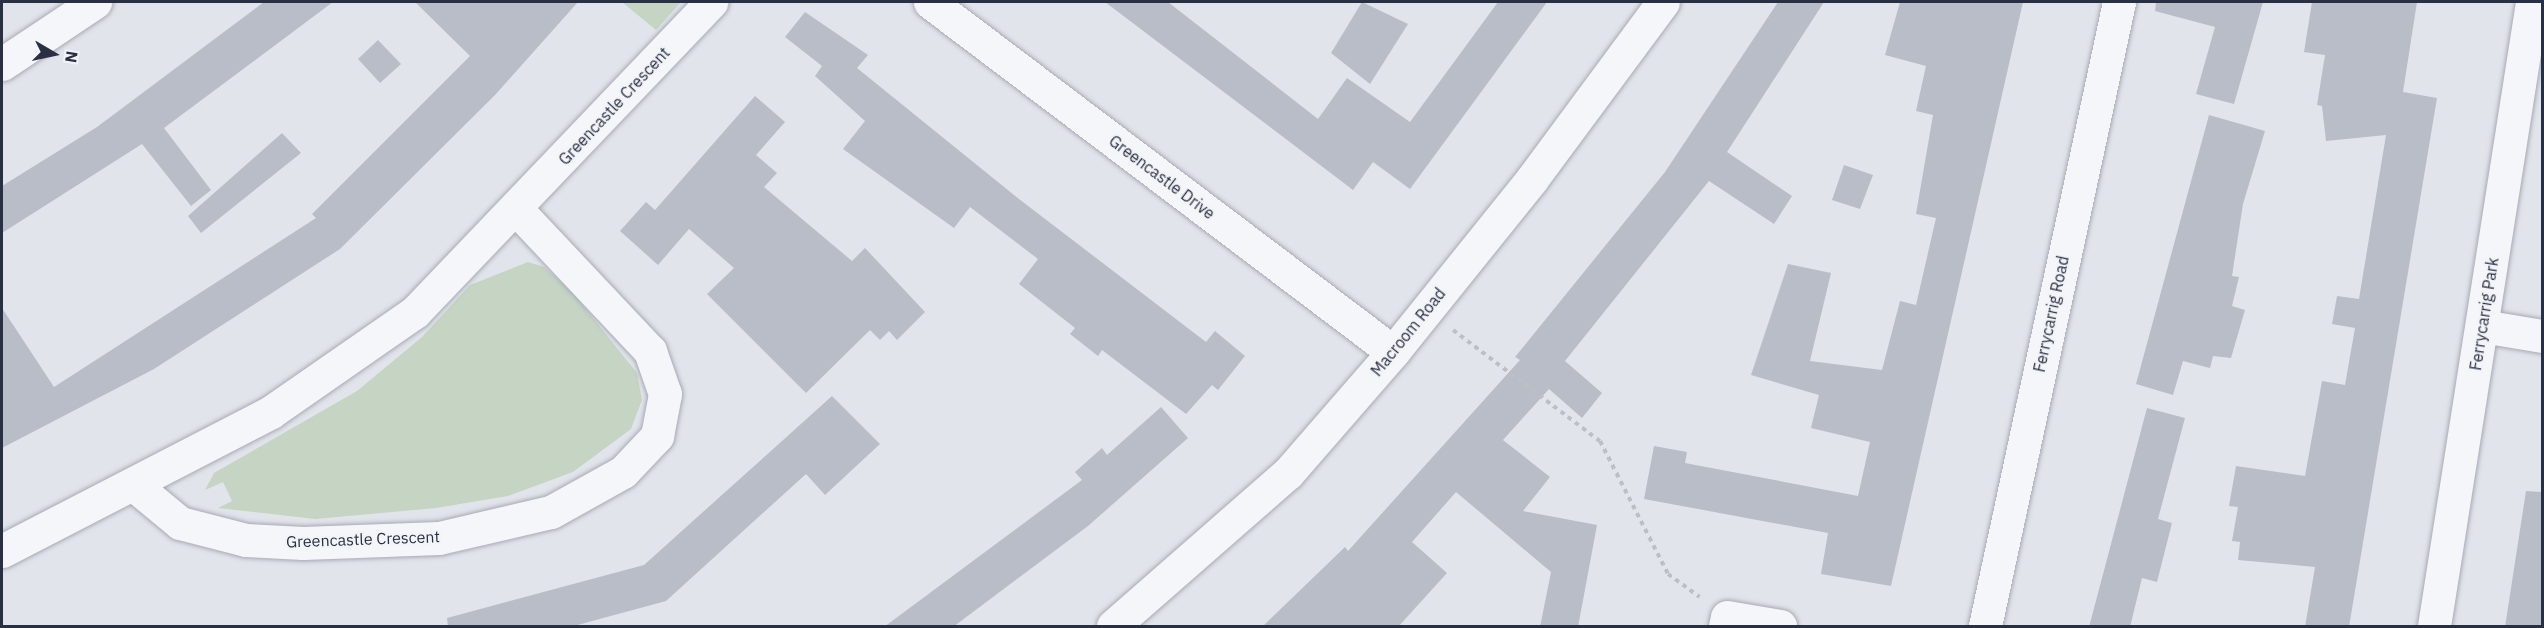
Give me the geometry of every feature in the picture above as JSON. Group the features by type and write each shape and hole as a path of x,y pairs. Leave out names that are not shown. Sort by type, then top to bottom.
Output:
{"street":[{"path":"2,64 95,2"},
{"name":"Greencastle Crescent","path":"2,551 134,485 271,412 415,312 517,210 711,2"},
{"name":"Greencastle Drive","path":"930,2 1393,352"},
{"name":"Macroom Road","path":"1113,627 1288,473 1393,352 1532,179 1663,2"},
{"name":"Ferrycarrig Road","path":"1985,627 2119,2"},
{"name":"Ferrycarrig Park","path":"2434,627 2532,2"},
{"name":"Greencastle Crescent","path":"134,485 180,523 246,540 303,543 439,538 551,512 623,472 657,436 665,394 650,351 517,210"},
{"path":"2482,326 2542,336"},
{"path":"1726,622 1780,627"}],"path":[{"path":"1426,309 1600,441 1668,574 1726,622"}],"green space":[{"path":"622,2 681,2 656,30"},
{"path":"528,262 544,267 572,292 637,373 642,400 631,429 573,472 508,496 436,508 315,519 218,508 232,501 223,482 205,490 214,473 357,391 422,337 470,285"}],"building":[{"path":"264,2 333,2 164,128 211,190 191,206 142,144 2,233 2,186 97,127"},
{"path":"415,2 578,2 495,95 340,249 154,369 2,448 2,308 54,387 316,218 312,214 470,56"},
{"path":"1105,2 1168,2 1318,119 1347,78 1410,122 1498,2 1547,2 1410,189 1373,162 1353,190"},
{"path":"1362,2 1408,24 1370,84 1331,53"},
{"path":"1778,2 1824,2 1727,152 1792,196 1774,224 1709,181 1565,361 1602,393 1582,418 1549,389 1503,440 1550,477 1523,511 1597,525 1578,627 1540,627 1551,572 1456,492 1412,542 1447,573 1398,627 1262,627 1345,547 1348,551 1520,360 1515,357 1665,172"},
{"path":"1900,2 2023,2 1891,586 1821,574 1828,533 1644,499 1654,446 1687,452 1685,463 1858,496 1870,442 1811,428 1819,395 1751,375 1788,264 1831,273 1810,361 1882,370 1900,301 1916,305 1936,218 1916,214 1933,115 1916,111 1926,66 1885,55"},
{"path":"2156,2 2263,2 2234,104 2196,94 2215,27 2155,11"},
{"path":"2312,2 2417,2 2403,92 2437,98 2349,627 2305,627 2315,567 2238,560 2240,542 2232,541 2238,507 2229,506 2236,466 2305,476 2322,381 2345,385 2355,328 2332,324 2337,296 2359,299 2386,135 2326,141 2322,106 2317,105 2325,55 2304,52"},
{"path":"805,12 868,55 857,68 1019,199 1206,342 1215,331 1245,356 1218,390 1212,385 1186,414 1102,350 1098,356 1070,334 1075,328 1019,284 1038,259 970,207 954,228 843,149 865,121 815,76 822,66 785,37"},
{"path":"378,40 401,64 380,83 358,59"},
{"path":"755,96 785,122 756,155 777,173 764,187 852,261 865,248 925,312 897,340 889,331 880,340 870,330 806,393 707,294 734,268 689,229 658,265 620,231 646,202 655,210"},
{"path":"2209,115 2265,131 2243,204 2232,276 2239,277 2232,306 2245,310 2231,358 2213,356 2210,368 2183,361 2173,395 2136,384"},
{"path":"282,133 301,153 201,233 188,216"},
{"path":"1844,165 1873,175 1860,209 1832,200"},
{"path":"832,396 880,444 825,495 806,474 666,601 570,627 448,627 447,618 644,565"},
{"path":"1161,407 1188,438 1088,526 953,627 884,627 1082,480 1075,472 1102,448 1107,455"},
{"path":"2147,408 2185,418 2158,519 2172,523 2157,582 2142,578 2130,627 2089,627"},
{"path":"2526,491 2542,492 2542,627 2505,627"}]}
